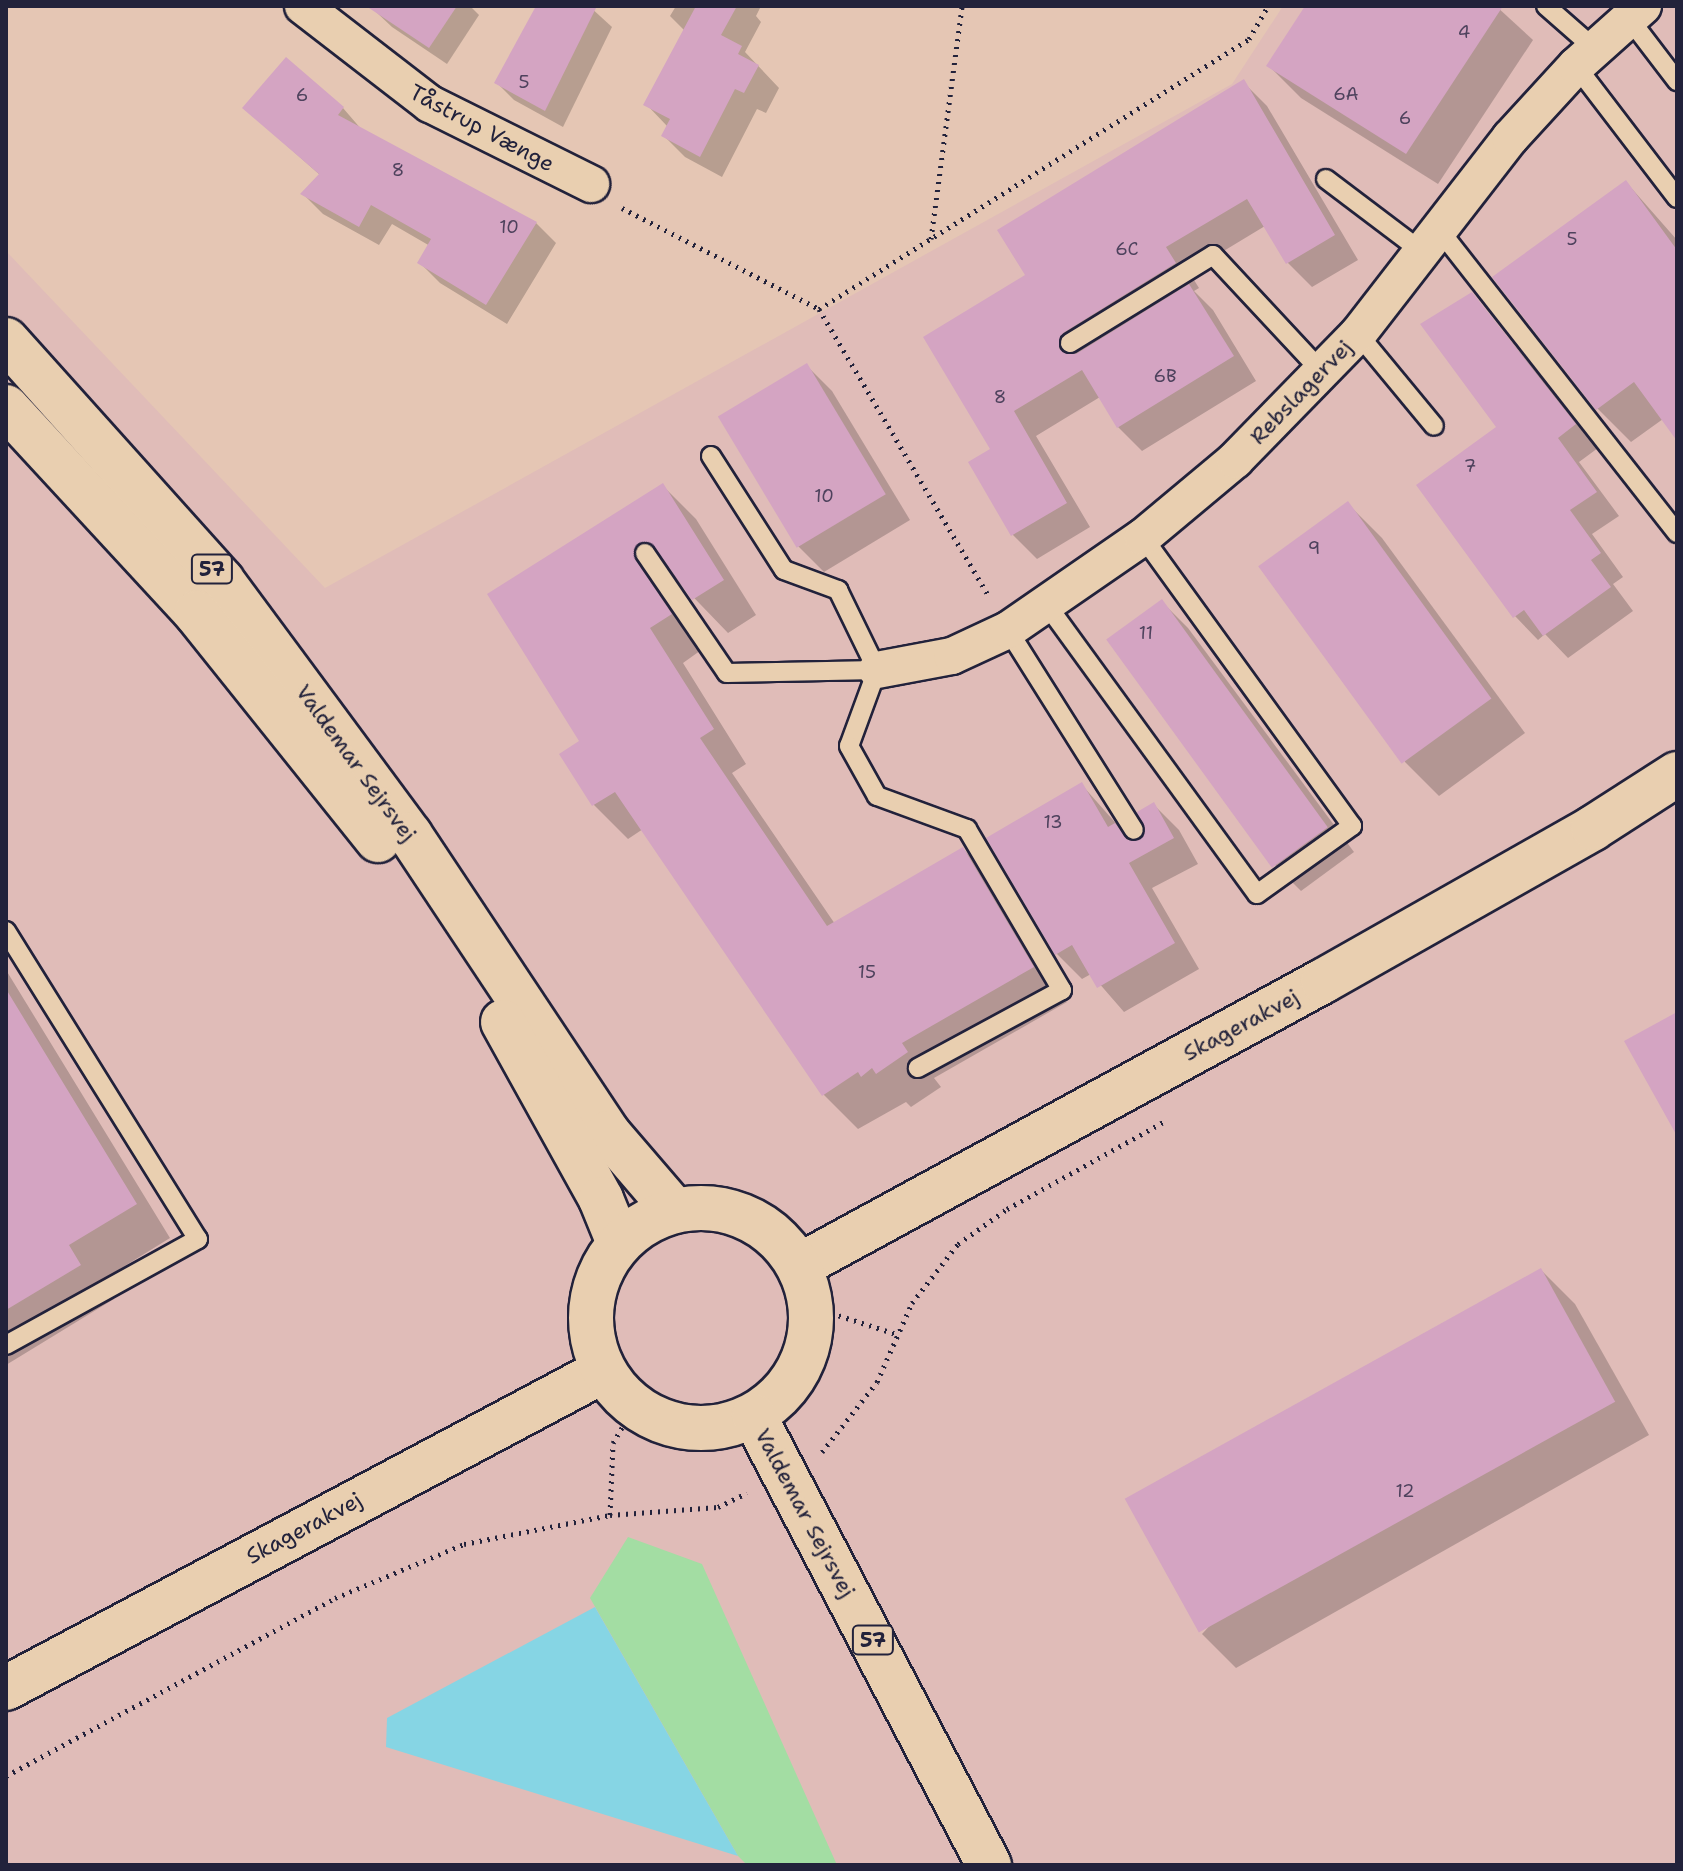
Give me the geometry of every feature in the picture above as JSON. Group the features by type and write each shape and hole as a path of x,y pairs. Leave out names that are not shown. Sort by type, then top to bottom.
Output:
{"main road":[{"name":"Valdemar Sejrsvej","path":"6,340 222,581 410,835 608,1133 674,1210"},
{"name":"Valdemar Sejrsvej","path":"6,407 196,613 389,855 506,1026 601,1199 619,1243"},
{"name":"Skagerakvej","path":"805,1286 1323,981 1593,828 1677,774"},
{"path":"723,1209 767,1229 805,1286 810,1339 800,1370 780,1397 754,1416 700,1428 672,1426 634,1407 603,1371 592,1339 591,1304 600,1271 619,1243 644,1223 674,1210 723,1209"},
{"name":"Skagerakvej","path":"6,1688 603,1371"},
{"name":"Valdemar Sejrsvej","path":"754,1416 989,1865"}],"street":[{"name":"Tåstrup Vænge","path":"303,6 430,104 591,184"},
{"name":"Rebslagervej","path":"877,670 952,656 1008,630 1143,537 1235,460 1358,334 1429,238 1585,57 1635,12"}],"lane":[{"path":"1546,6 1585,57 1677,198"},
{"path":"1635,12 1677,81"},
{"path":"1326,179 1429,238 1677,533"},
{"path":"1070,343 1213,255 1322,372"},
{"path":"1358,334 1434,426"},
{"path":"711,456 784,570 838,590 877,670 849,746 877,796 967,829 1062,990 918,1068"},
{"path":"1047,605 1257,894 1352,826 1143,537"},
{"path":"645,553 727,673 877,670"},
{"path":"1008,630 1134,830"},
{"path":"6,931 198,1239 6,1345"}],"path":[{"path":"931,239 962,6"},
{"path":"819,309 1249,39 1268,6"},
{"path":"591,184 610,202 819,309 1008,630"},
{"path":"6,1776 335,1598 464,1544 610,1515 718,1507 785,1475 821,1453 849,1424 877,1382 896,1334 931,1274 958,1244 1007,1209 1173,1117"},
{"path":"805,1286 896,1334"},
{"path":"610,1515 613,1443 634,1407"}],"shaded area":[{"path":"1283,6 1677,6 1677,1865 6,1865 6,251 325,588 1232,84"}],"green space":[{"path":"628,1537 702,1564 837,1865 747,1865 738,1856 590,1598"}],"water":[{"path":"595,1607 738,1856 386,1747 387,1718"}],"building":[{"path":"366,6 457,6 429,48"},
{"path":"536,6 597,6 545,111 494,83"},
{"path":"696,6 737,6 721,35 742,46 738,54 759,65 744,93 735,89 700,157 661,136 670,119 643,105"},
{"path":"1305,6 1503,6 1406,154 1266,66"},
{"path":"286,57 344,107 338,115 537,222 486,305 417,263 431,239 371,205 359,227 300,194 319,174 242,108"},
{"path":"1244,79 1335,235 1286,264 1247,199 1166,247 1176,263 1063,333 1059,349 1076,354 1189,284 1234,356 1117,428 1082,370 1014,411 1067,503 1011,536 968,462 990,449 923,337 1025,275 997,230"},
{"path":"1626,180 1677,250 1677,441 1634,382 1596,410 1492,277"},
{"path":"1472,292 1576,424 1558,438 1597,492 1570,510 1601,553 1591,560 1611,587 1543,636 1524,610 1513,618 1416,485 1496,427 1420,324"},
{"path":"807,363 886,494 797,548 718,417"},
{"path":"663,483 724,580 692,600 654,546 639,543 635,559 672,614 650,628 714,729 700,738 827,926 963,847 1034,967 902,1043 908,1052 876,1074 872,1068 861,1077 858,1072 822,1096 615,792 592,806 559,754 579,741 487,594"},
{"path":"1348,501 1491,698 1402,764 1258,566"},
{"path":"1162,599 1328,827 1272,868 1106,640"},
{"path":"1082,782 1108,827 1115,823 1128,840 1144,836 1137,812 1154,802 1174,838 1129,863 1175,943 1097,988 1072,945 1055,955 986,838"},
{"path":"6,989 137,1204 69,1245 81,1265 6,1310"},
{"path":"1677,1012 1677,1136 1624,1041"},
{"path":"1541,1268 1615,1402 1199,1633 1125,1499"}]}
